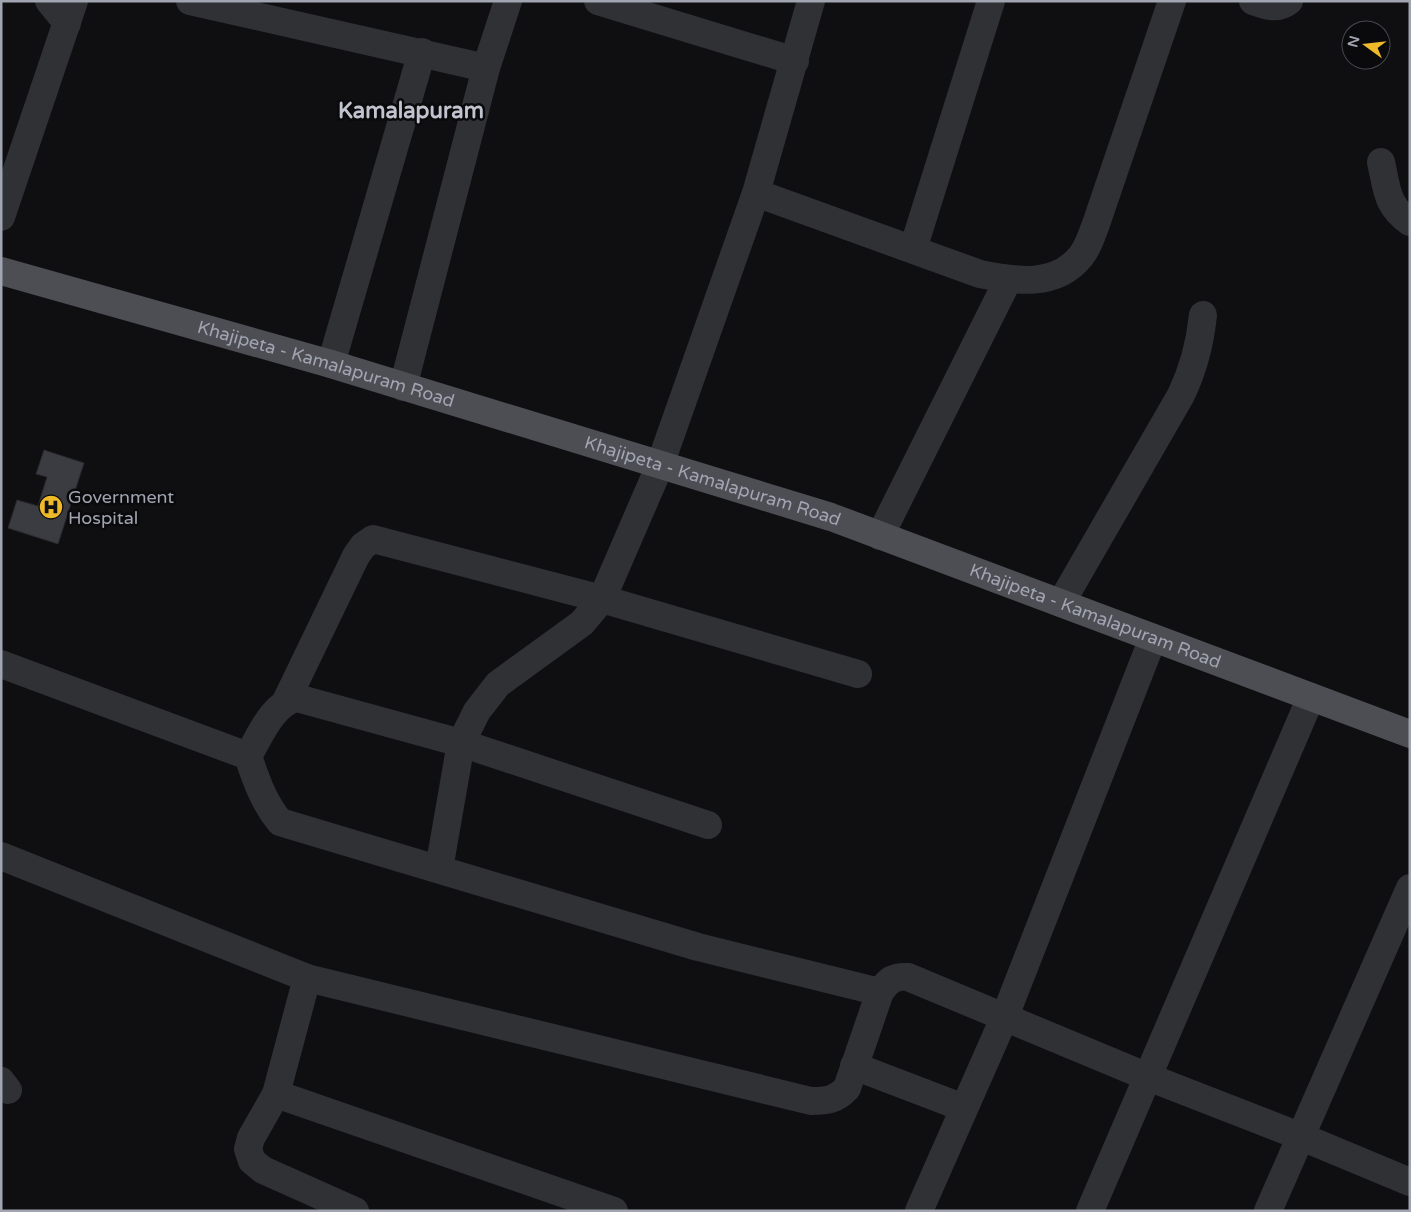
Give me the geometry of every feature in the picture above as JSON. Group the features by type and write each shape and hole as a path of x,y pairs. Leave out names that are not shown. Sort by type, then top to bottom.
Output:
{"main road":[{"name":"Khajipeta - Kamalapuram Road","path":"1,271 330,364 831,517 1410,734"}],"street":[{"path":"1,216 70,12 49,1"},
{"path":"190,1 486,68"},
{"path":"403,387 486,68 508,1"},
{"path":"598,1 795,61"},
{"path":"439,869 461,743 477,711 498,684 582,623 602,599 660,465 756,193 811,1"},
{"path":"913,249 991,1"},
{"path":"756,193 980,274 1008,280 1032,282 1062,273 1082,256 1096,224 1172,1"},
{"path":"1253,1 1267,7 1279,8 1289,1"},
{"path":"330,364 422,52"},
{"path":"1381,162 1390,198 1397,213 1410,222"},
{"path":"880,536 1008,280"},
{"path":"1061,603 1181,395 1194,368 1200,346 1203,315"},
{"path":"248,756 275,712 286,700 356,556 363,546 372,539 602,599 858,674"},
{"path":"918,1211 1005,1016 1153,638"},
{"path":"1,664 248,756"},
{"path":"1090,1211 1311,697"},
{"path":"286,700 297,698 312,701 461,743 708,825"},
{"path":"248,756 260,791 270,810 280,822 698,947 880,992"},
{"path":"1,856 307,978 811,1100 826,1101 838,1098 847,1088 880,992 888,981 897,976 908,977 1148,1077 1302,1137 1410,1182"},
{"path":"1268,1211 1410,888"},
{"path":"307,978 276,1094 251,1138 248,1149 252,1161 263,1170 355,1211"},
{"path":"854,1066 964,1108"},
{"path":"276,1094 614,1211"}],"building":[{"path":"44,450 84,463 58,544 8,528 17,500 38,506 47,477 36,474"}],"place":[{"name":"Government Hospital","path":"51,507"}],"district":[{"name":"Kamalapuram","path":"411,110"}]}
